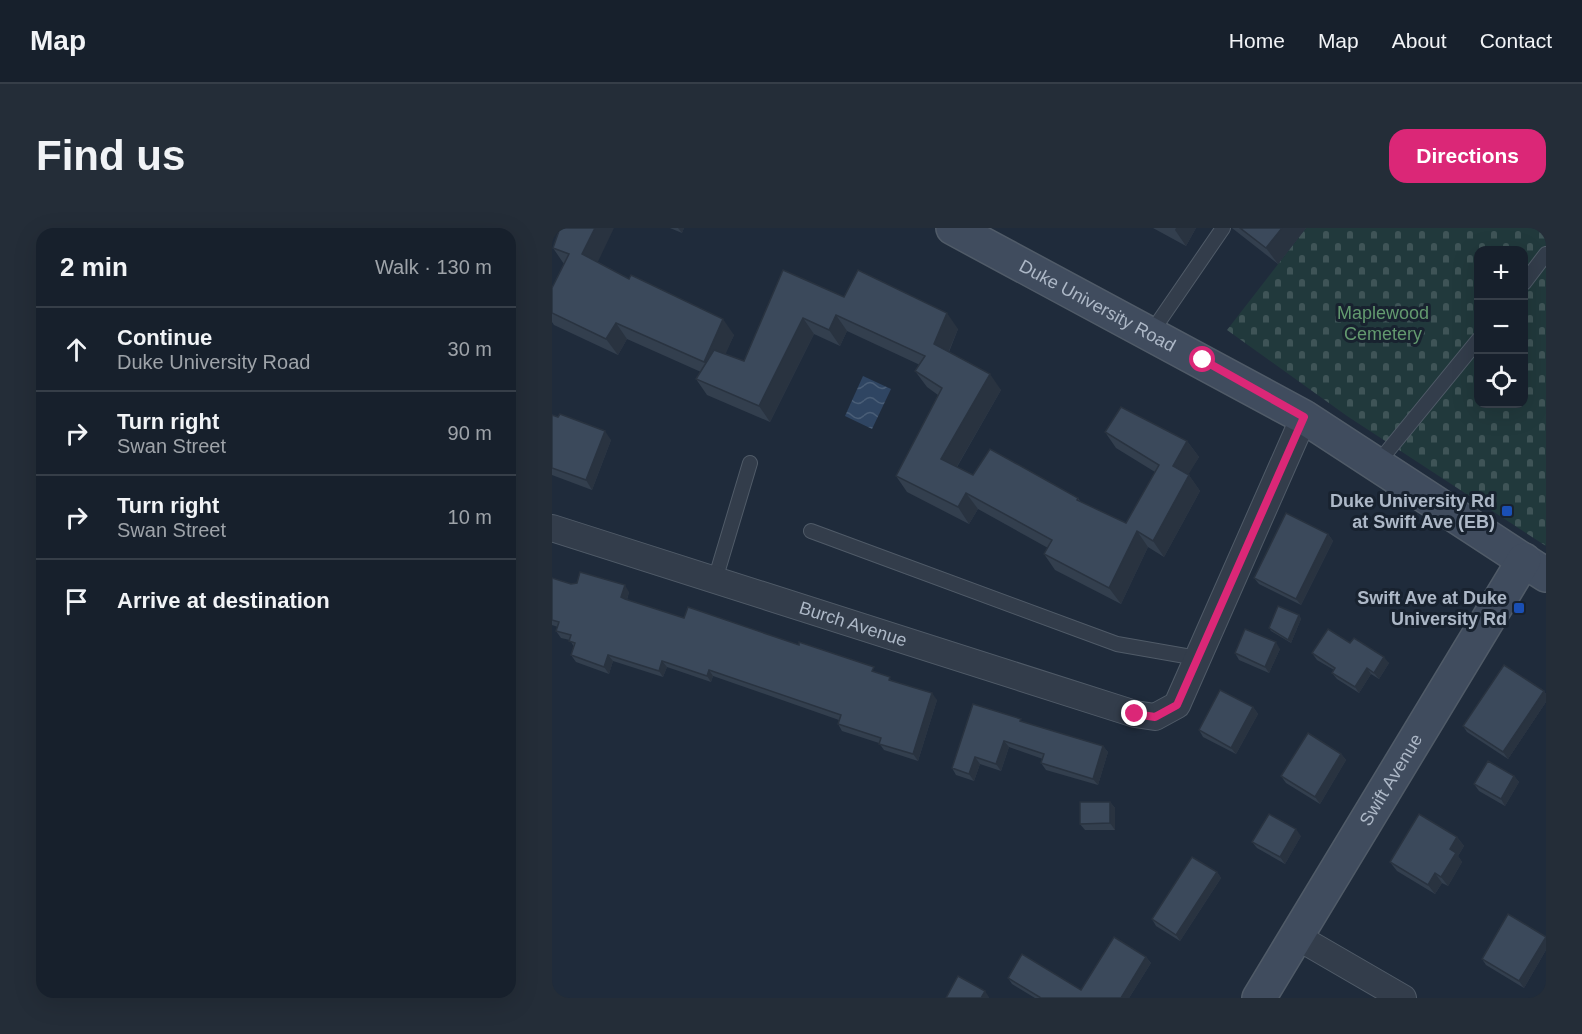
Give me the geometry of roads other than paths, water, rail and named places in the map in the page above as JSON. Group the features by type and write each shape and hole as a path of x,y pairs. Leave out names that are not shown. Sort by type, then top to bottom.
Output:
{"main road":[{"name":"Duke University Road","path":"953,228 1304,417 1535,568"},
{"name":"Swift Avenue","path":"1259,998 1296,936 1535,568"}],"street":[{"path":"1197,658 1304,417"},
{"name":"Burch Avenue","path":"552,528 1135,714 1155,717 1177,705 1197,658"},
{"path":"1296,936 1403,998"}],"lane":[{"path":"1151,333 1224,228"},
{"path":"1528,278 1546,254"},
{"path":"1377,464 1474,345"},
{"path":"715,580 750,463"},
{"path":"811,531 1117,644 1197,658"}],"water":[{"path":"863,376 891,389 872,429 845,416"}],"place":[{"name":"Duke University Rd at Swift Ave (EB)","path":"1507,511"},
{"name":"Swift Ave at Duke University Rd","path":"1519,608"}],"park label":[{"name":"Maplewood Cemetery","path":"1383,323"}]}
